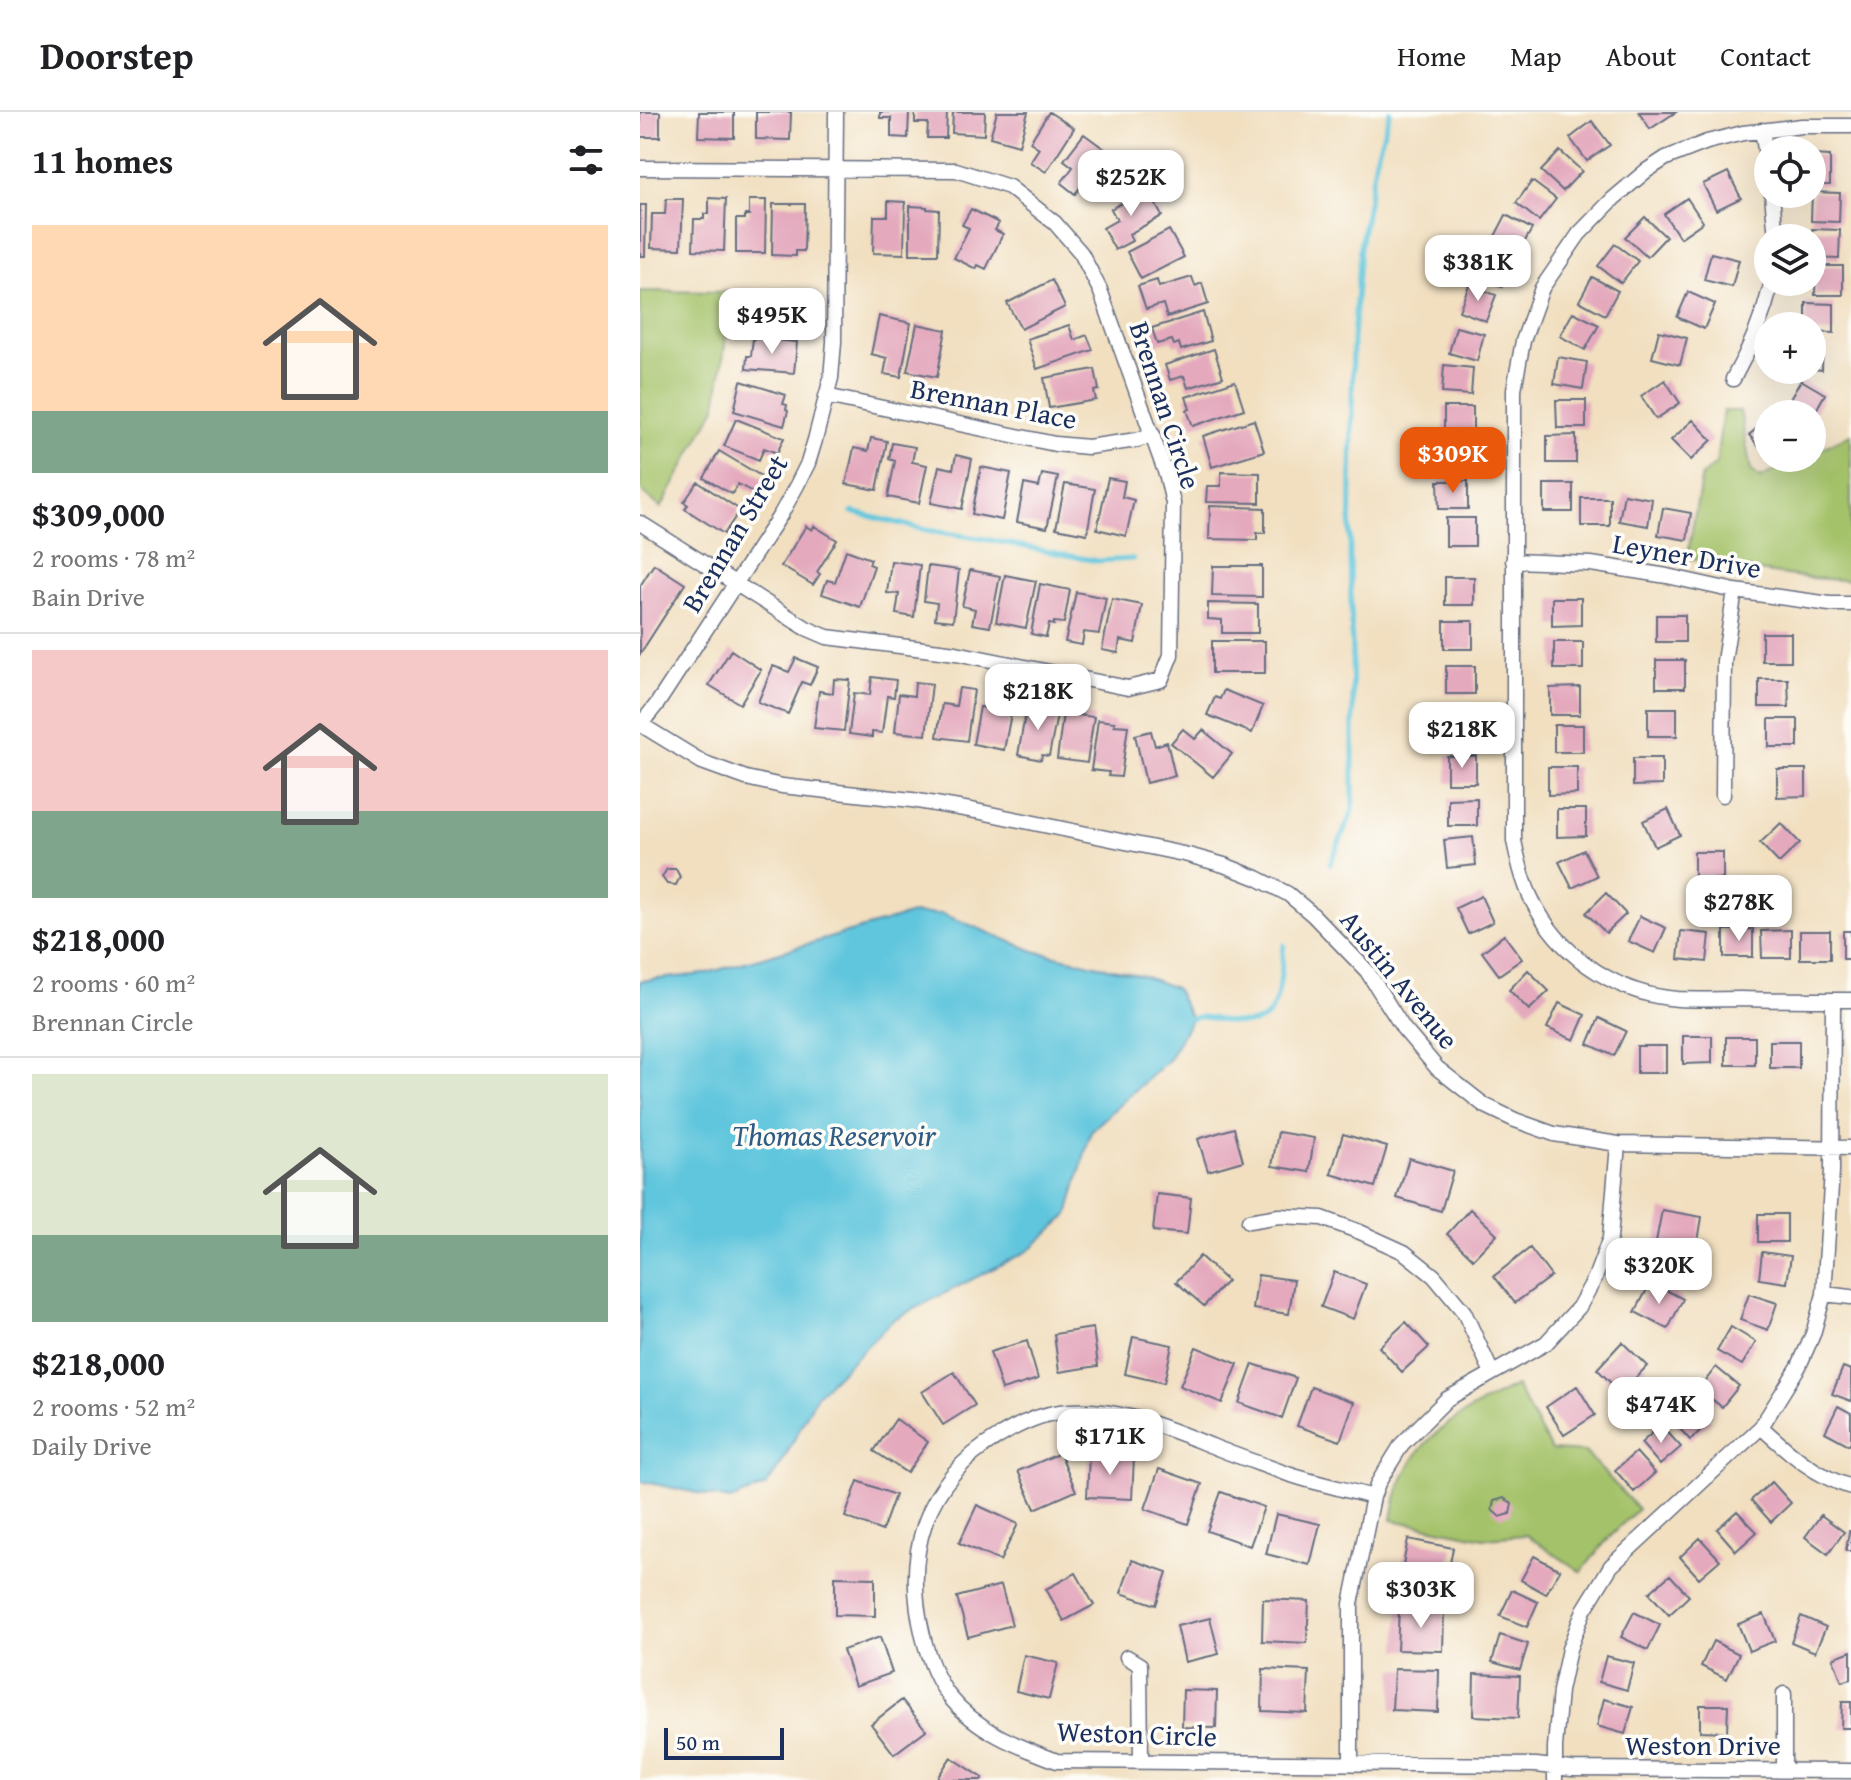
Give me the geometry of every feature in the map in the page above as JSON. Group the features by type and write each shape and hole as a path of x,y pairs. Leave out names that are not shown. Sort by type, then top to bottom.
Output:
{"street":[{"name":"Brennan Street","path":"640,724 657,704 781,514 803,474 815,440 831,378 834,342 836,112"},
{"path":"1851,126 1762,130 1707,142 1666,158 1613,199 1579,234 1542,288 1523,341 1514,389 1513,561 1514,841 1520,870 1536,909 1554,935 1581,961 1605,978 1636,990 1676,999 1851,1000"},
{"path":"1762,130 1763,136"},
{"name":"Brennan Circle","path":"640,168 956,170 1009,187 1055,223 1081,253 1100,290 1167,477 1173,503 1171,655 1161,680 1128,688 956,653 827,637 806,628 640,523"},
{"path":"1733,379 1752,345 1769,296"},
{"name":"Brennan Place","path":"826,396 1055,444 1088,447 1153,435"},
{"name":"Leyner Drive","path":"1513,561 1591,564 1735,591 1851,604"},
{"path":"1723,795 1724,661 1735,591"},
{"name":"Austin Avenue","path":"640,724 702,762 746,778 782,786 912,800 976,811 1188,855 1257,878 1288,894 1313,915 1367,971 1403,1028 1437,1068 1484,1105 1554,1134 1618,1144 1851,1148"},
{"path":"1555,1773 1560,1691 1569,1649 1586,1607 1611,1566 1761,1427 1799,1366 1813,1334 1824,1294 1832,1148 1833,1000"},
{"path":"1351,1763 1351,1604 1378,1483 1402,1444 1447,1399 1546,1343 1579,1307 1595,1278 1610,1238 1618,1144"},
{"path":"1249,1221 1279,1216 1322,1218 1404,1252 1434,1276 1464,1312 1492,1373"},
{"path":"1824,1294 1851,1297"},
{"name":"Weston Circle","path":"1373,1497 1290,1475 1165,1426 1118,1413 1057,1412 1019,1424 962,1464 934,1499 919,1536 916,1560 918,1616 929,1660 949,1696 981,1727 1013,1744 1057,1761 1351,1763 1555,1773"},
{"path":"1761,1427 1804,1465 1851,1487"},
{"path":"1127,1657 1140,1665 1141,1761"},
{"path":"1784,1694 1784,1770"},
{"name":"Weston Drive","path":"1555,1773 1572,1769 1851,1771"}],"green space":[{"path":"640,291 729,292 716,407 661,508 640,489"},
{"path":"1723,411 1740,411 1751,470 1760,478 1772,472 1826,472 1826,446 1851,434 1851,580 1789,575 1687,558 1702,475 1716,464"},
{"path":"1516,1386 1551,1450 1585,1452 1638,1509 1611,1535 1581,1572 1526,1535 1484,1538 1392,1520 1407,1470 1419,1451 1451,1422"}],"water":[{"name":"Thomas Reservoir","path":"912,914 943,914 1034,951 1143,976 1175,988 1191,1019 1169,1059 1091,1131 1068,1215 1028,1251 894,1319 817,1395 783,1461 766,1486 730,1500 640,1481 640,981 704,974"}],"building":[{"path":"640,112 660,112 660,137 640,137"},
{"path":"699,112 734,112 734,138 698,137"},
{"path":"756,112 791,112 790,140 756,139"},
{"path":"880,112 909,112 908,138 891,137 891,118 880,118"},
{"path":"915,112 947,112 946,138 927,138 928,123 915,123"},
{"path":"953,112 985,112 984,135 952,133"},
{"path":"997,112 1028,112 1019,145 990,137"},
{"path":"1049,112 1074,128 1046,172 1030,162 1039,148 1030,142"},
{"path":"1639,112 1676,112 1650,129"},
{"path":"1592,121 1610,145 1587,161 1570,138"},
{"path":"1084,134 1107,151 1075,194 1061,183 1073,167 1064,160"},
{"path":"1560,151 1582,171 1563,191 1541,171"},
{"path":"1826,156 1830,156 1830,185 1826,185"},
{"path":"1728,172 1741,198 1716,210 1703,184"},
{"path":"1532,181 1556,199 1539,221 1516,203"},
{"path":"1147,189 1162,216 1129,234 1132,241 1115,250 1103,228 1117,220 1111,209"},
{"path":"1826,192 1840,193 1839,222 1811,221 1811,208 1826,208"},
{"path":"709,198 726,199 724,251 693,250 694,219 704,219 704,214 709,214"},
{"path":"1687,198 1703,222 1680,238 1664,214"},
{"path":"666,199 683,199 681,249 651,248 652,214 665,214"},
{"path":"749,200 766,200 765,253 736,253 736,219 745,219 745,215 749,215"},
{"path":"888,201 905,202 904,254 873,253 874,216 888,216"},
{"path":"773,204 805,204 804,251 796,251 796,256 772,255"},
{"path":"640,205 646,205 645,256 640,256"},
{"path":"910,206 939,210 938,254 910,254"},
{"path":"971,209 999,223 995,230 1003,234 986,269 978,265 976,269 954,258 969,228 962,225"},
{"path":"1506,215 1532,229 1518,253 1493,240"},
{"path":"1645,217 1666,237 1647,257 1625,237"},
{"path":"1169,230 1184,257 1141,279 1127,252"},
{"path":"1826,230 1840,230 1839,259 1826,259"},
{"path":"1615,244 1638,261 1621,283 1598,266"},
{"path":"1487,250 1514,262 1502,287 1476,275"},
{"path":"1711,253 1739,260 1732,287 1704,280"},
{"path":"1826,266 1843,266 1843,295 1826,295"},
{"path":"1192,277 1195,286 1202,283 1208,304 1167,317 1163,304 1146,309 1138,286 1157,280 1159,287"},
{"path":"1592,277 1618,291 1605,315 1579,301"},
{"path":"1052,280 1065,307 1021,329 1007,303"},
{"path":"1469,285 1496,295 1486,321 1459,311"},
{"path":"1688,292 1715,304 1704,329 1677,317"},
{"path":"753,303 791,303 790,316 805,316 805,333 753,333"},
{"path":"1806,303 1834,304 1834,333 1826,333 1826,312 1806,312"},
{"path":"1203,312 1211,341 1181,350 1179,343 1174,345 1172,340 1157,344 1152,328"},
{"path":"1573,312 1599,325 1585,350 1560,336"},
{"path":"879,316 911,323 901,377 884,374 887,358 871,354"},
{"path":"917,324 946,330 937,377 907,371"},
{"path":"1069,325 1074,340 1087,335 1093,350 1037,369 1027,339"},
{"path":"1456,327 1484,334 1477,361 1449,353"},
{"path":"1659,331 1687,338 1680,365 1652,358"},
{"path":"753,338 797,342 794,373 746,369"},
{"path":"1214,349 1223,377 1188,388 1184,376 1170,380 1165,365"},
{"path":"1558,357 1587,362 1583,389 1554,384"},
{"path":"1444,365 1473,368 1471,395 1442,393"},
{"path":"1095,369 1099,390 1094,391 1096,400 1049,408 1044,378"},
{"path":"1665,380 1680,403 1656,419 1641,396"},
{"path":"741,381 786,395 783,404 787,405 788,411 784,426 734,411"},
{"path":"1235,381 1244,409 1193,426 1186,397"},
{"path":"1799,384 1808,384 1825,394 1822,400 1789,400"},
{"path":"1556,400 1586,400 1586,428 1557,428"},
{"path":"1444,407 1473,407 1473,434 1444,435"},
{"path":"736,419 784,438 777,453 764,448 759,460 724,446"},
{"path":"1254,420 1264,451 1212,467 1203,436"},
{"path":"1693,420 1712,440 1691,460 1671,440"},
{"path":"1576,435 1576,463 1547,463 1547,436"},
{"path":"871,438 887,441 877,490 846,484 854,448 868,451"},
{"path":"892,443 915,447 912,462 927,465 919,503 888,497 895,461 889,459"},
{"path":"1449,445 1479,445 1479,473 1449,473"},
{"path":"719,451 766,479 756,494 738,484 732,494 704,478"},
{"path":"956,455 972,459 962,509 931,503 939,466 953,469"},
{"path":"981,467 1011,473 1002,520 972,514"},
{"path":"1221,472 1260,473 1260,503 1206,502 1207,486 1221,486"},
{"path":"1042,474 1058,477 1047,528 1017,522 1024,484 1039,487"},
{"path":"1108,478 1125,481 1122,497 1134,500 1126,536 1097,529"},
{"path":"1438,481 1468,481 1468,509 1439,509"},
{"path":"698,482 740,510 724,534 685,509 688,505 684,502"},
{"path":"1065,484 1095,489 1087,534 1056,528"},
{"path":"1544,484 1573,484 1573,512 1544,512"},
{"path":"1624,494 1652,499 1648,526 1619,521"},
{"path":"1581,498 1610,498 1610,526 1581,526"},
{"path":"1210,506 1265,508 1265,533 1257,533 1257,540 1209,539"},
{"path":"1663,508 1691,513 1687,540 1658,535"},
{"path":"1446,518 1475,518 1475,546 1446,546"},
{"path":"806,526 812,530 814,526 837,540 817,572 820,574 813,585 781,566"},
{"path":"846,550 871,559 869,564 874,566 860,607 822,594 827,580 835,582"},
{"path":"891,561 920,565 914,617 896,614 899,594 887,593"},
{"path":"654,564 685,584 640,654 640,586"},
{"path":"928,566 959,570 953,621 935,619 937,603 924,601"},
{"path":"1213,566 1262,566 1262,597 1212,596"},
{"path":"970,570 1000,576 990,627 972,624 975,609 962,606"},
{"path":"1005,575 1036,581 1026,628 996,622"},
{"path":"1445,577 1474,577 1474,605 1445,605"},
{"path":"1040,584 1070,590 1064,623 1049,624 1046,637 1031,634"},
{"path":"1076,592 1106,598 1099,634 1084,632 1082,645 1065,642"},
{"path":"1552,598 1581,598 1581,625 1552,626"},
{"path":"1112,599 1142,605 1135,643 1120,640 1118,653 1102,650"},
{"path":"1208,603 1258,604 1258,633 1222,633 1222,620 1208,619"},
{"path":"1656,615 1685,615 1685,642 1656,642"},
{"path":"1444,621 1473,621 1473,649 1444,649"},
{"path":"1762,633 1791,633 1791,661 1762,661"},
{"path":"1212,641 1265,641 1265,673 1212,673"},
{"path":"1554,642 1583,642 1583,669 1554,669"},
{"path":"731,650 761,670 740,704 709,685"},
{"path":"796,658 818,667 810,685 802,682 788,714 758,702 773,666 789,672"},
{"path":"1656,660 1685,660 1685,688 1656,688"},
{"path":"1446,666 1475,666 1475,694 1446,694"},
{"path":"872,677 896,680 894,697 887,696 882,733 872,732 872,737 849,734 854,693 870,695"},
{"path":"834,679 850,680 844,731 814,728 819,691 833,693"},
{"path":"1759,679 1788,679 1789,707 1759,707"},
{"path":"915,682 932,684 926,735 895,732 899,694 914,696"},
{"path":"1580,687 1580,715 1550,715 1550,688"},
{"path":"959,688 974,690 967,741 937,737 942,704 956,706"},
{"path":"1224,690 1263,706 1252,733 1207,715 1215,697 1220,699"},
{"path":"997,695 1014,698 1004,750 973,744 980,707 994,709"},
{"path":"1027,704 1058,710 1049,756 1042,755 1041,760 1018,755"},
{"path":"1648,708 1677,708 1677,736 1648,736"},
{"path":"1442,711 1472,711 1472,739 1443,739"},
{"path":"1063,713 1094,717 1087,763 1057,759"},
{"path":"1769,719 1798,719 1798,747 1769,747"},
{"path":"1098,720 1128,726 1121,777 1091,770"},
{"path":"1554,725 1583,725 1583,752 1554,752"},
{"path":"1183,729 1195,739 1203,730 1232,754 1213,777 1171,743"},
{"path":"1151,731 1155,746 1167,742 1175,776 1146,783 1135,735"},
{"path":"1447,756 1476,756 1476,783 1447,783"},
{"path":"1633,758 1662,758 1662,785 1633,786"},
{"path":"1548,767 1577,767 1577,794 1548,795"},
{"path":"1777,769 1806,769 1806,796 1777,797"},
{"path":"1477,798 1477,826 1448,826 1448,799"},
{"path":"1557,809 1586,809 1586,836 1557,837"},
{"path":"1668,809 1680,835 1655,847 1643,821"},
{"path":"1781,823 1800,843 1779,863 1760,843"},
{"path":"1473,837 1476,865 1447,868 1444,840"},
{"path":"1584,850 1597,876 1572,888 1559,862"},
{"path":"1694,852 1723,852 1723,879 1694,880"},
{"path":"667,869 676,869 680,877 676,885 667,884 662,877"},
{"path":"1606,893 1626,914 1606,933 1586,913"},
{"path":"1481,896 1493,922 1468,934 1456,908"},
{"path":"1640,916 1666,928 1655,953 1628,941"},
{"path":"1753,929 1753,957 1724,957 1724,930"},
{"path":"1791,930 1791,958 1762,958 1761,931"},
{"path":"1681,931 1710,934 1707,962 1678,959"},
{"path":"1800,931 1830,931 1830,959 1800,959"},
{"path":"1843,931 1851,931 1851,959 1843,959"},
{"path":"1504,935 1522,959 1499,975 1482,952"},
{"path":"1528,970 1549,991 1529,1010 1509,990"},
{"path":"1559,1003 1585,1015 1574,1040 1547,1028"},
{"path":"1599,1018 1626,1031 1614,1056 1588,1044"},
{"path":"1683,1036 1712,1036 1712,1063 1683,1064"},
{"path":"1726,1037 1755,1037 1755,1065 1726,1065"},
{"path":"1770,1041 1799,1041 1799,1068 1770,1068"},
{"path":"1637,1046 1666,1046 1666,1073 1637,1073"},
{"path":"1234,1128 1243,1161 1208,1171 1198,1139"},
{"path":"1278,1132 1314,1138 1309,1172 1272,1166"},
{"path":"1343,1134 1387,1147 1375,1187 1331,1174"},
{"path":"1409,1158 1453,1171 1441,1211 1397,1198"},
{"path":"1157,1194 1191,1198 1187,1234 1153,1231"},
{"path":"1470,1209 1497,1234 1473,1259 1447,1234"},
{"path":"1662,1210 1702,1217 1695,1260 1654,1252"},
{"path":"1758,1214 1787,1214 1787,1242 1758,1242"},
{"path":"1530,1248 1551,1276 1515,1303 1494,1276"},
{"path":"1762,1252 1791,1256 1787,1283 1759,1279"},
{"path":"1200,1256 1227,1281 1204,1306 1176,1282"},
{"path":"1334,1272 1366,1284 1353,1319 1321,1307"},
{"path":"1258,1275 1294,1280 1289,1314 1253,1309"},
{"path":"1651,1282 1683,1299 1668,1329 1635,1312"},
{"path":"1749,1294 1777,1303 1768,1330 1740,1320"},
{"path":"1406,1322 1429,1347 1402,1372 1379,1347"},
{"path":"1731,1327 1756,1342 1742,1365 1717,1351"},
{"path":"1093,1328 1098,1366 1059,1372 1054,1334"},
{"path":"1133,1337 1172,1345 1164,1383 1125,1374"},
{"path":"1027,1341 1038,1379 1002,1390 990,1352"},
{"path":"1622,1342 1647,1366 1621,1393 1597,1369"},
{"path":"1196,1347 1238,1364 1222,1403 1180,1386"},
{"path":"1253,1364 1296,1378 1282,1418 1239,1403"},
{"path":"1716,1367 1739,1386 1722,1407 1699,1389"},
{"path":"1843,1367 1851,1370 1851,1401 1832,1394"},
{"path":"954,1372 975,1405 943,1425 922,1392"},
{"path":"1577,1386 1595,1415 1564,1435 1546,1407"},
{"path":"1311,1387 1354,1402 1340,1441 1297,1426"},
{"path":"1691,1400 1711,1421 1690,1440 1670,1418"},
{"path":"1838,1406 1851,1413 1849,1445 1825,1432"},
{"path":"896,1419 928,1442 907,1473 874,1451"},
{"path":"1661,1425 1681,1447 1660,1465 1641,1443"},
{"path":"1636,1452 1655,1473 1634,1492 1615,1470"},
{"path":"1060,1453 1076,1491 1035,1509 1018,1471"},
{"path":"1089,1455 1134,1457 1132,1499 1087,1497"},
{"path":"1159,1469 1202,1484 1188,1524 1145,1509"},
{"path":"858,1481 895,1495 882,1531 845,1517"},
{"path":"1772,1482 1791,1503 1771,1522 1751,1500"},
{"path":"1221,1492 1264,1507 1250,1546 1207,1531"},
{"path":"1504,1498 1512,1504 1510,1514 1500,1517 1492,1510 1494,1501"},
{"path":"977,1505 1018,1524 1000,1561 959,1543"},
{"path":"1737,1511 1757,1532 1736,1551 1717,1529"},
{"path":"1276,1514 1320,1524 1310,1565 1266,1554"},
{"path":"1821,1515 1844,1532 1828,1554 1805,1537"},
{"path":"1849,1531 1851,1551 1846,1551"},
{"path":"1700,1538 1720,1560 1699,1578 1680,1557"},
{"path":"1408,1539 1453,1548 1445,1589 1400,1580"},
{"path":"1534,1556 1560,1570 1546,1594 1521,1580"},
{"path":"1132,1560 1167,1572 1156,1605 1121,1593"},
{"path":"1076,1573 1094,1605 1064,1621 1046,1589"},
{"path":"1670,1575 1689,1596 1669,1615 1649,1593"},
{"path":"835,1577 875,1578 875,1616 835,1615"},
{"path":"1001,1585 1012,1625 968,1637 957,1597"},
{"path":"1512,1590 1538,1602 1527,1627 1500,1616"},
{"path":"1263,1599 1309,1601 1307,1643 1262,1641"},
{"path":"1399,1608 1444,1610 1443,1651 1397,1650"},
{"path":"1634,1612 1660,1625 1648,1650 1621,1637"},
{"path":"1764,1614 1775,1641 1749,1651 1738,1624"},
{"path":"1801,1616 1826,1627 1815,1652 1791,1642"},
{"path":"1210,1618 1219,1654 1185,1662 1177,1626"},
{"path":"1500,1635 1528,1644 1520,1670 1492,1662"},
{"path":"880,1637 892,1673 855,1686 843,1650"},
{"path":"1713,1641 1739,1654 1727,1679 1701,1666"},
{"path":"1851,1651 1851,1679 1842,1682 1833,1658"},
{"path":"1024,1655 1058,1663 1049,1699 1016,1691"},
{"path":"1606,1656 1634,1663 1627,1690 1599,1682"},
{"path":"1263,1669 1309,1671 1307,1713 1262,1711"},
{"path":"1394,1669 1439,1670 1438,1712 1392,1710"},
{"path":"1474,1674 1520,1676 1518,1718 1473,1716"},
{"path":"1183,1690 1217,1691 1216,1728 1182,1727"},
{"path":"1604,1699 1633,1707 1625,1734 1597,1726"},
{"path":"902,1700 926,1730 894,1754 871,1724"},
{"path":"1842,1702 1851,1702 1851,1728 1841,1728"},
{"path":"1700,1705 1728,1705 1727,1732 1700,1731"},
{"path":"951,1757 983,1778 936,1780"}],"waterway":[{"path":"1330,864 1353,810 1350,553 1353,340 1360,247 1376,158 1390,112"},
{"path":"852,512 926,530 1097,561 1133,559"},
{"path":"1191,1019 1205,1017 1249,1023 1267,1016 1273,1008 1279,987 1284,945"}]}
